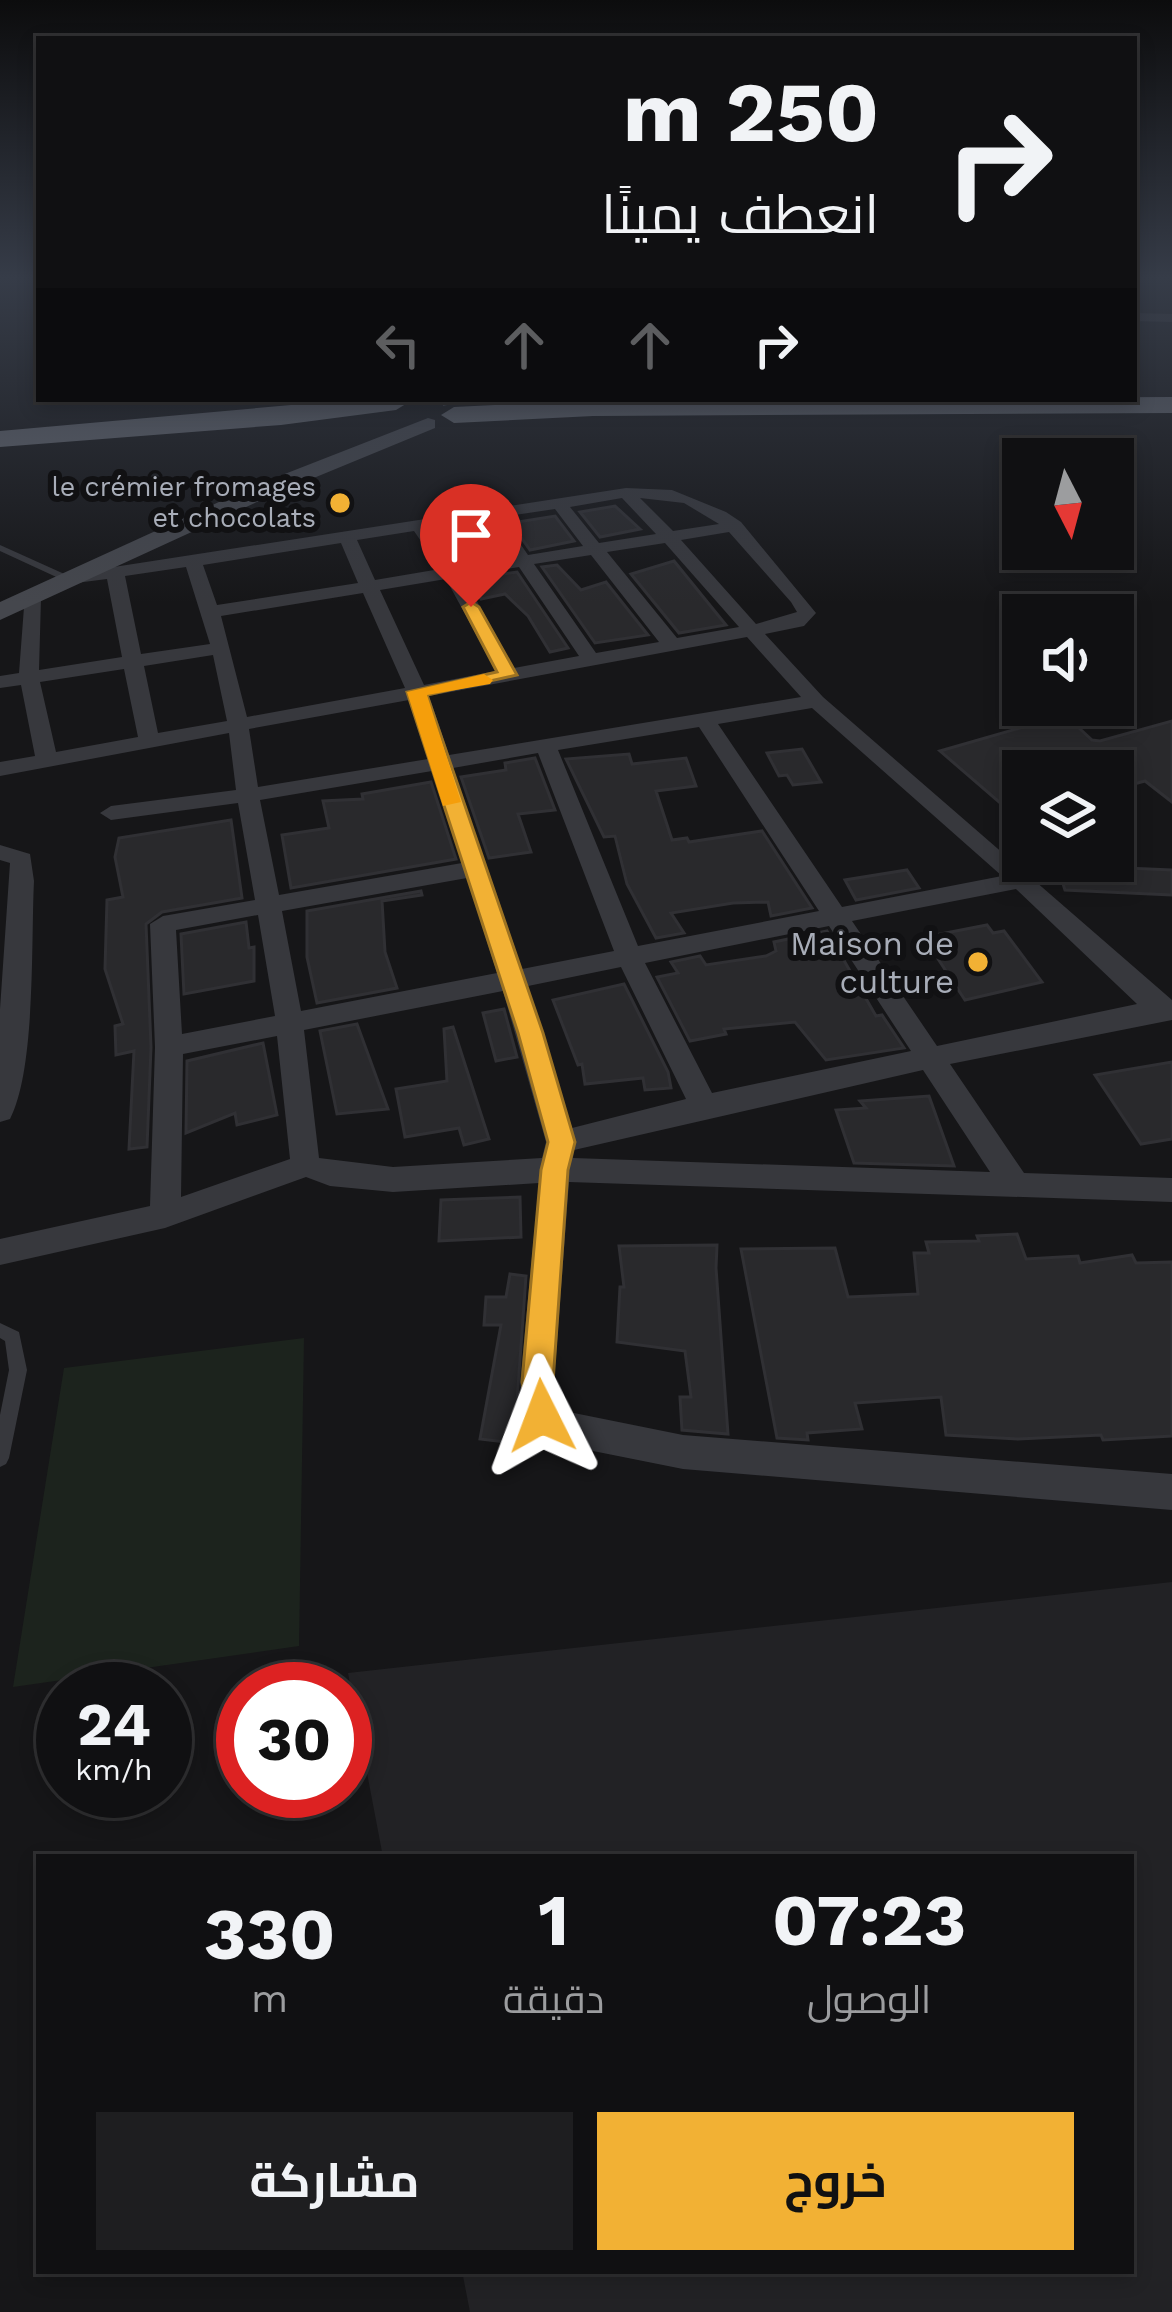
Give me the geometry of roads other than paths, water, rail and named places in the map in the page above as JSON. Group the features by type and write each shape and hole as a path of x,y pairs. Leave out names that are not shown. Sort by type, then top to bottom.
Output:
{"highway":[{"path":"1137,397 1172,401"},
{"path":"1137,401 1172,401"},
{"path":"0,444 504,402"},
{"path":"448,407 1089,402"},
{"path":"0,444 326,422 397,410"},
{"path":"326,422 357,432 362,448"}],"main road":[{"path":"0,612 448,407"},
{"path":"362,448 397,410"}],"street":[{"path":"626,493 673,538 749,631 817,701 1002,863"},
{"path":"0,770 797,622 807,613 735,526 690,497 626,493 347,538 212,612"},
{"path":"559,504 672,645"},
{"path":"492,515 591,660"},
{"path":"419,526 452,573 508,675"},
{"path":"68,579 193,562 373,587 735,526"},
{"path":"347,538 373,587 416,692 511,980 558,1156 537,1382 542,1416 551,1428 683,1452 1172,1492"},
{"path":"193,562 212,612 241,724 248,795 290,1023 306,1165"},
{"path":"116,573 149,741"},
{"path":"32,598 29,676 47,759"},
{"path":"0,682 220,648"},
{"path":"111,813 248,795 817,701"},
{"path":"704,719 1016,1186"},
{"path":"546,746 630,958 704,1106"},
{"path":"0,852 22,859 22,881 13,1036 0,1111"},
{"path":"165,1215 169,1047 163,924 472,868"},
{"path":"169,1047 1011,882"},
{"path":"1023,882 1165,1010"},
{"path":"558,1156 704,1106 1165,1010"},
{"path":"0,1252 165,1215 306,1165 326,1175 360,1178 558,1156 1016,1186 1172,1190"}],"lane":[{"path":"0,548 68,579"},
{"path":"0,1330 13,1337 18,1370 0,1458"}],"place":[{"name":"le crémier fromages et chocolats","path":"340,503"},
{"name":"Maison de culture","path":"978,962"}]}
